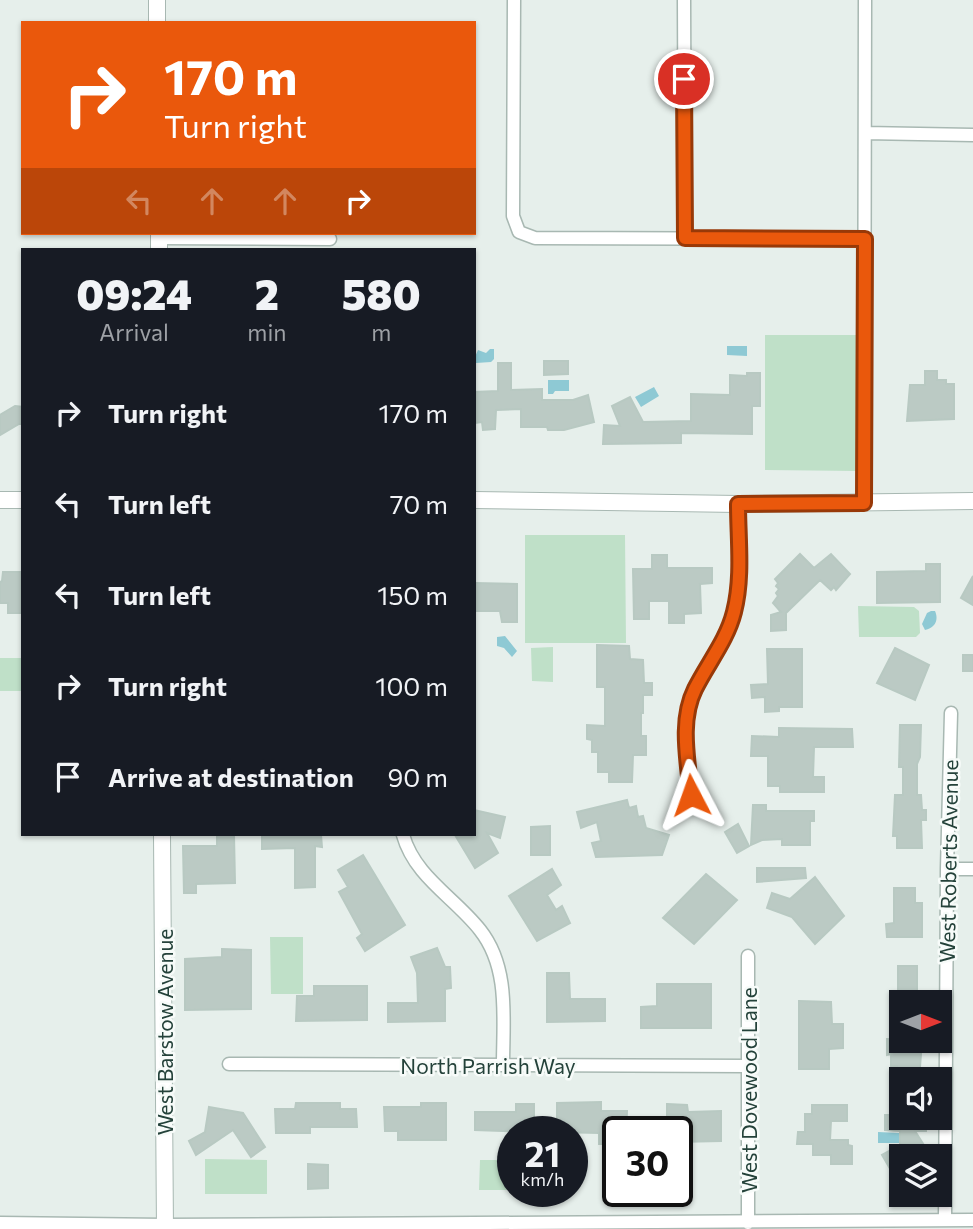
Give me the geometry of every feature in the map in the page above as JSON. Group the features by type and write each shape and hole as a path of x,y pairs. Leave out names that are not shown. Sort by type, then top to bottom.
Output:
{"street":[{"path":"156,0 157,21"},
{"path":"514,0 513,216 514,225 519,232 535,238 865,239"},
{"path":"684,0 685,238"},
{"path":"864,0 864,503"},
{"path":"865,133 973,135"},
{"path":"159,240 330,239"},
{"path":"0,500 21,500"},
{"path":"476,500 738,504 973,501"},
{"path":"691,795 685,728 694,691 730,627 735,610 739,570 738,504"},
{"name":"West Roberts Avenue","path":"946,1220 947,869 951,713"},
{"name":"West Barstow Avenue","path":"162,836 165,1227"},
{"path":"403,836 424,874 481,931 492,950 500,972 503,995 503,1065"},
{"path":"947,869 973,869"},
{"name":"West Dovewood Lane","path":"748,956 748,1223"},
{"name":"North Parrish Way","path":"229,1065 748,1066"},
{"path":"0,1223 165,1227 748,1223 858,1226 973,1220"}],"green space":[{"path":"765,335 856,335 857,471 765,470"},
{"path":"525,535 625,535 626,643 525,643"},
{"path":"858,606 914,607 919,611 920,633 916,637 859,637"},
{"path":"553,647 553,682 532,681 531,648"},
{"path":"0,658 21,658 21,691 0,691"},
{"path":"270,937 303,937 303,994 271,994"},
{"path":"205,1159 267,1160 267,1194 205,1194"},
{"path":"480,1160 497,1160 497,1190 479,1190"}],"water":[{"path":"727,346 747,346 747,356 727,355"},
{"path":"494,349 494,359 491,362 476,363 478,350 486,353"},
{"path":"548,380 569,380 569,391 548,394"},
{"path":"654,387 659,396 641,407 635,397"},
{"path":"935,611 936,620 934,625 925,630 922,624 927,613"},
{"path":"505,636 517,651 512,657 504,648 497,646 497,637"},
{"path":"878,1132 899,1133 899,1143 878,1143"}],"building":[{"path":"544,361 568,361 568,374 544,375"},
{"path":"498,363 511,363 511,390 542,389 542,400 573,400 588,395 594,422 564,430 521,427 521,409 496,410 495,429 483,430 482,422 476,423 476,392 498,391"},
{"path":"925,371 937,371 937,380 954,384 954,419 907,421 910,385 925,385"},
{"path":"747,373 760,373 760,406 752,406 752,434 681,433 681,443 603,444 604,425 620,426 612,406 630,397 643,422 691,421 691,394 730,395 730,375 747,376"},
{"path":"15,406 21,407 21,424 0,435 0,415"},
{"path":"800,554 814,568 831,554 850,574 836,590 834,587 831,590 820,580 786,613 786,630 771,631 771,615 781,612 773,603 779,589 775,579"},
{"path":"652,555 667,555 667,568 712,568 712,583 700,584 701,613 684,614 684,623 669,623 669,601 649,601 649,619 634,619 633,569 652,569"},
{"path":"926,564 940,564 940,602 877,603 877,572 926,571"},
{"path":"3,572 21,572 21,613 8,613 8,603 0,603"},
{"path":"973,576 973,605 961,598"},
{"path":"476,583 517,584 517,622 502,622 500,611 476,611"},
{"path":"597,645 629,646 630,659 643,660 644,683 652,683 652,695 643,695 641,713 641,736 646,736 646,755 633,755 632,782 609,782 609,772 598,772 598,752 592,752 592,740 587,739 587,725 605,726 605,687 597,687"},
{"path":"895,648 929,665 915,700 877,683"},
{"path":"767,649 802,649 802,707 779,707 779,711 765,712 765,697 752,698 751,685 768,684"},
{"path":"963,655 973,655 973,671 963,671"},
{"path":"900,725 921,725 917,795 921,795 922,810 926,810 926,820 921,820 922,848 897,848 897,836 893,836 895,795 903,795 903,767 899,767"},
{"path":"779,728 852,729 853,747 814,747 813,777 824,777 824,792 780,792 780,786 768,786 768,756 751,756 752,736 779,737"},
{"path":"627,800 629,808 636,806 638,817 643,816 646,828 669,835 662,855 596,857 592,843 601,841 597,822 581,828 577,812"},
{"path":"753,805 766,805 766,811 814,811 814,821 810,821 810,845 782,845 782,839 762,840 751,845"},
{"path":"476,810 505,817 500,838 487,833 498,853 475,868 456,836 476,836"},
{"path":"738,824 749,846 737,853 725,832"},
{"path":"550,826 550,855 531,855 531,827"},
{"path":"217,836 234,836 235,883 196,884 196,893 184,893 183,846 217,846"},
{"path":"262,836 321,836 322,847 315,846 315,887 295,888 295,848 262,849"},
{"path":"363,855 405,925 365,951 357,938 362,934 339,892 348,887 338,870"},
{"path":"757,868 805,868 806,878 757,882"},
{"path":"552,869 561,885 547,895 556,910 562,906 570,923 537,941 509,896"},
{"path":"706,874 737,900 694,944 663,918"},
{"path":"815,877 844,916 815,944 792,917 767,908 772,893 790,899"},
{"path":"894,888 915,888 915,903 922,903 922,937 887,937 886,924 894,923"},
{"path":"437,948 445,967 450,967 451,988 445,989 445,1021 388,1022 388,1003 418,1003 417,973 411,957"},
{"path":"222,949 251,950 251,1009 185,1010 185,959 222,957"},
{"path":"898,966 917,966 917,990 898,990"},
{"path":"547,973 569,973 570,999 605,999 605,1021 547,1022"},
{"path":"657,984 711,984 711,1028 641,1028 641,1007 657,1006"},
{"path":"314,986 367,986 367,1020 296,1021 297,996 314,996"},
{"path":"799,1001 831,1002 832,1024 843,1024 843,1048 829,1049 829,1069 799,1069"},
{"path":"887,1039 889,1039 891,1054 887,1055"},
{"path":"891,1054 921,1054 920,1067 891,1066"},
{"path":"601,1102 601,1111 627,1111 627,1116 602,1116 602,1144 599,1144 599,1133 588,1133 588,1116 557,1116 557,1103"},
{"path":"296,1103 340,1103 340,1109 356,1109 357,1127 310,1127 310,1133 276,1133 275,1109 295,1109"},
{"path":"421,1103 446,1103 446,1140 398,1140 398,1131 385,1131 384,1107 421,1107"},
{"path":"516,1104 534,1104 534,1116 497,1116 497,1131 475,1130 475,1112 516,1112"},
{"path":"667,1104 687,1105 688,1112 721,1111 721,1141 693,1142 693,1116 667,1116"},
{"path":"812,1105 847,1105 847,1121 831,1121 830,1140 848,1140 848,1145 852,1146 852,1164 831,1164 831,1155 813,1155 813,1144 797,1144 798,1132 805,1132 805,1114 812,1114"},
{"path":"209,1107 243,1113 265,1147 251,1157 233,1130 196,1155 189,1141 205,1132"},
{"path":"885,1115 889,1115 889,1130 926,1131 915,1131 923,1144 900,1144 900,1131 885,1130"},
{"path":"889,1151 889,1167 882,1155"},
{"path":"308,1164 328,1165 328,1188 308,1189"}],"route":[{"path":"684,79 685,238 865,239 864,503 738,504 739,570 735,610 730,627 694,691 685,728 691,795"}]}
